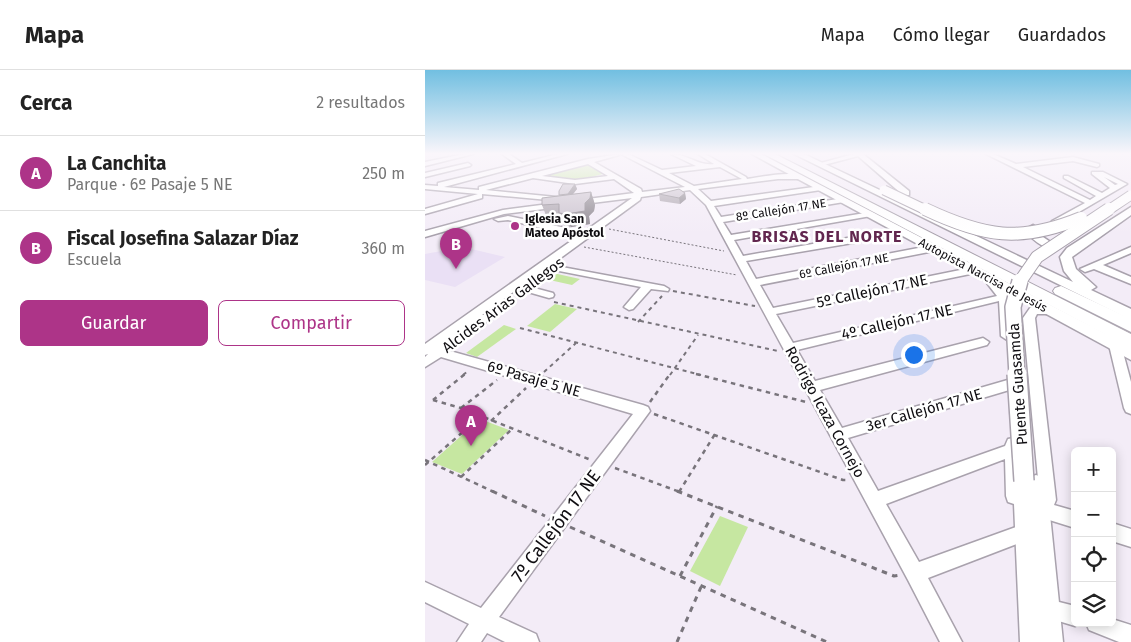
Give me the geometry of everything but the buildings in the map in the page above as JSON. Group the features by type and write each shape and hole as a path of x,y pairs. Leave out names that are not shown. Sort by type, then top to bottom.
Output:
{"highway":[{"name":"Autopista Narcisa de Jesús","path":"819,181 1126,344"},
{"name":"Autopista Narcisa de Jesús","path":"839,181 1131,326"},
{"path":"1079,326 1126,344"}],"main road":[{"name":"Autopista Narcisa de Jesús","path":"808,181 1079,326"},
{"name":"Autopista Narcisa de Jesús","path":"854,181 1131,314"},
{"path":"857,181 884,190 961,226 979,231 1021,235 1057,229 1131,191"},
{"name":"Puente Guasamda","path":"1030,483 1013,307 1017,287 1026,269 1037,257 1131,195"},
{"name":"Puente Guasamda","path":"1030,483 1020,317 1023,289 1032,271 1043,258 1131,200"},
{"path":"1131,210 1067,257 1067,264 1071,272 1088,287 1131,314"},
{"name":"Autopista Narcisa de Jesús","path":"1126,344 1131,354"},
{"path":"1030,483 1034,642"},
{"path":"1030,483 1049,642"}],"street":[{"path":"427,188 456,181"},
{"path":"425,212 515,181"},
{"path":"565,181 586,181"},
{"path":"621,181 638,192"},
{"name":"Rodrigo Icaza Cornejo","path":"678,181 688,186 709,204 719,220 875,500 951,642"},
{"path":"475,194 574,198 652,192 724,181"},
{"path":"425,234 454,226 496,206 518,210 638,192 741,181"},
{"path":"891,181 906,193"},
{"path":"1044,181 1091,204"},
{"path":"1073,181 1102,196"},
{"path":"427,188 528,201 530,203 518,210"},
{"path":"709,204 821,188"},
{"path":"1052,247 1028,230 1059,222 1091,204 1114,188"},
{"name":"Alcides Arias Gallegos","path":"425,363 429,350 636,199 638,192"},
{"name":"Alcides Arias Gallegos","path":"429,350 525,288 651,195 652,192"},
{"path":"475,194 491,198 496,206"},
{"path":"425,228 521,200 569,202"},
{"name":"8º Callejón 17 NE","path":"719,220 844,200"},
{"path":"729,238 871,214"},
{"path":"454,226 480,225 508,218 571,232"},
{"path":"738,256 882,235"},
{"name":"6º Callejón 17 NE","path":"752,280 934,248"},
{"path":"1131,257 1126,252 1090,267 1131,280"},
{"path":"554,267 664,290"},
{"path":"981,274 998,286 1004,297 1011,384 1021,642"},
{"name":"5º Callejón 17 NE","path":"769,310 981,274"},
{"path":"629,307 648,286"},
{"path":"525,288 551,299"},
{"name":"4º Callejón 17 NE","path":"791,351 1004,297"},
{"path":"1050,311 1034,310 1029,318 1049,512 1067,614 1063,642"},
{"path":"811,387 983,342"},
{"path":"1126,344 1131,408"},
{"name":"6º Pasaje 5 NE","path":"429,350 643,411"},
{"name":"3er Callejón 17 NE","path":"838,435 1011,384"},
{"name":"7º Callejón 17 NE","path":"468,642 643,411"},
{"path":"875,500 1013,450"},
{"path":"1049,512 1071,519"},
{"path":"1116,533 1131,538"},
{"path":"915,573 1016,536"},
{"path":"425,592 528,642"},
{"path":"1107,627 1131,636"}],"path":[{"path":"607,228 738,256"},
{"path":"582,247 752,280"},
{"path":"638,322 667,290 769,310"},
{"path":"551,299 638,322 698,335 791,351"},
{"path":"520,328 821,406"},
{"path":"698,335 643,411 715,434 843,480 863,479"},
{"path":"491,421 576,343"},
{"path":"478,363 433,400 461,408 480,417 717,506 895,576 915,573"},
{"path":"461,408 507,372"},
{"path":"480,417 426,462 827,642"},
{"path":"461,477 512,429"},
{"path":"679,492 715,434"},
{"path":"680,576 717,506"},
{"path":"677,642 701,587"}],"shaded area":[{"path":"463,247 505,257 455,287 425,280 425,254"}],"green space":[{"path":"553,273 580,279 572,285 545,279"},
{"path":"555,304 577,309 550,332 527,326"},
{"path":"504,325 516,329 477,357 466,353"},
{"path":"480,419 509,430 462,474 432,462"},
{"path":"720,516 748,527 720,586 690,571"}],"place":[{"name":"Iglesia San Mateo Apóstol","path":"515,226"},
{"name":"Fiscal Josefina Salazar Díaz","path":"456,269"},
{"name":"La Canchita","path":"471,446"}],"district":[{"name":"BRISAS DEL NORTE","path":"827,236"}]}
